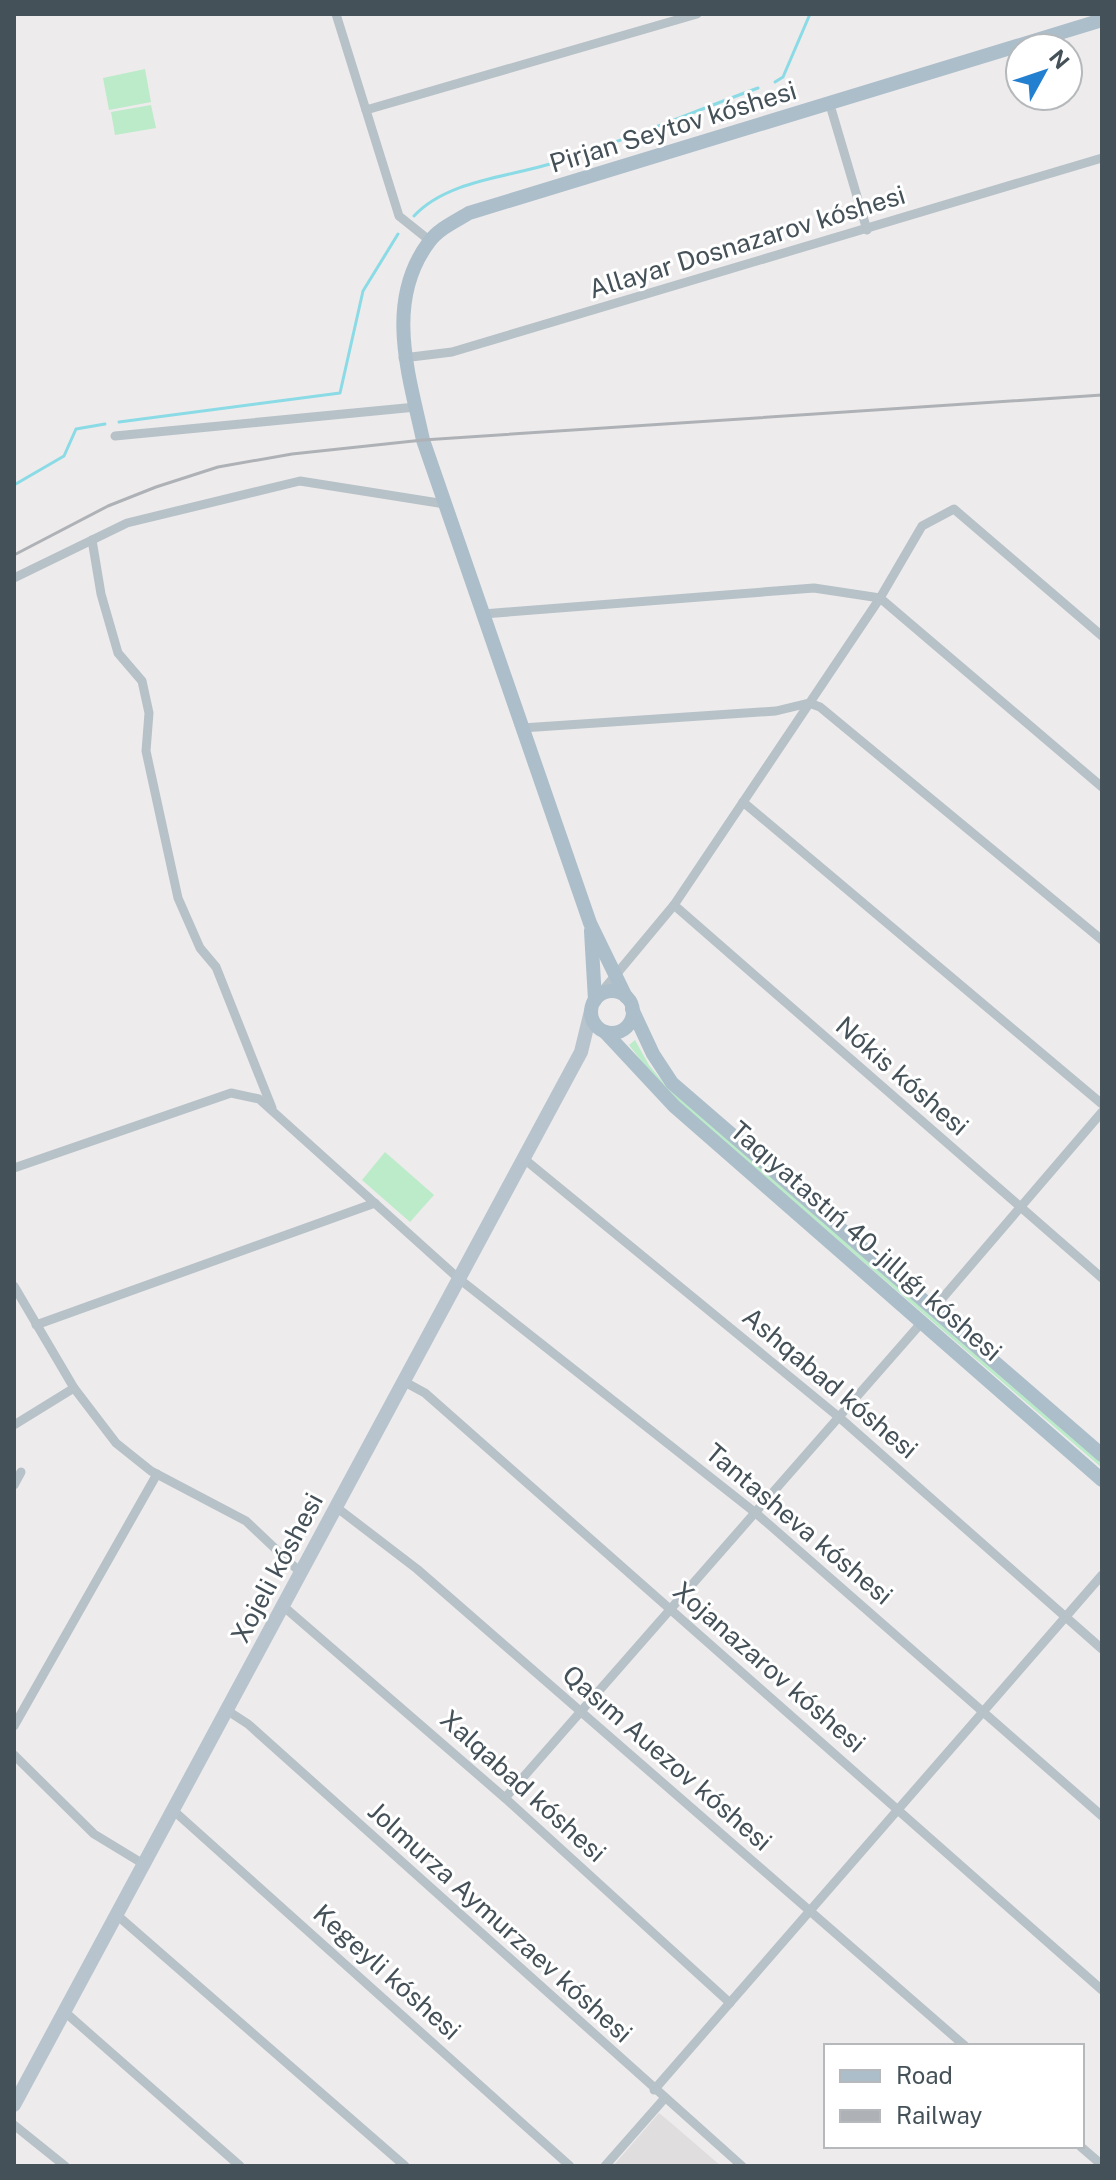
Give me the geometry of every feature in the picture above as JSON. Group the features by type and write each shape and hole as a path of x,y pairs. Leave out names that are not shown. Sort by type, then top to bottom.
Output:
{"main road":[{"name":"Pirjan Seytov kóshesi","path":"429,240 469,213 1102,20"},
{"path":"429,240 414,269 403,312 403,358 445,504 590,923 594,1024 605,1032 625,1028 629,1003 610,991 595,1002"},
{"name":"Taqıyatastıń 40-jıllıǵı kóshesi","path":"590,923 653,1054 672,1083 1102,1455"},
{"name":"Taqıyatastıń 40-jıllıǵı kóshesi","path":"605,1032 674,1106 1102,1480"}],"street":[{"path":"336,14 399,216 429,240"},
{"path":"366,110 697,14"},
{"path":"830,105 867,230"},
{"name":"Allayar Dosnazarov kóshesi","path":"403,358 452,352 1102,158"},
{"path":"115,436 416,407"},
{"path":"14,578 127,523 300,481 445,504"},
{"path":"581,1052 595,1002 674,905 880,598 922,526 954,509 1102,636"},
{"path":"92,540 101,594 118,653 142,681 149,713 146,751 178,898 200,948 216,967 273,1112"},
{"path":"483,614 814,588 880,598 1102,787"},
{"path":"522,728 776,711 809,703 820,707 1102,940"},
{"path":"743,802 1102,1104"},
{"name":"Nókis kóshesi","path":"674,905 1102,1278"},
{"path":"581,1052 605,1032"},
{"name":"Xojeli kóshesi","path":"14,2105 581,1052"},
{"path":"14,1168 231,1093 259,1099 273,1112"},
{"name":"Tantasheva kóshesi","path":"273,1112 458,1278 757,1514 1102,1816"},
{"path":"934,1308 1102,1112"},
{"name":"Ashqabad kóshesi","path":"523,1158 840,1418 1102,1649"},
{"path":"36,1325 375,1203"},
{"path":"15,1289 74,1388 116,1443 157,1474 246,1521 301,1573"},
{"path":"505,1798 923,1321"},
{"name":"Xojanazarov kóshesi","path":"403,1381 425,1393 1102,1990"},
{"path":"14,1425 74,1388"},
{"path":"14,1485 21,1472"},
{"path":"14,1726 157,1474"},
{"name":"Qasım Auezov kóshesi","path":"336,1507 417,1569 963,2044"},
{"path":"654,2090 1102,1575"},
{"name":"Xalqabad kóshesi","path":"283,1606 505,1798 730,2003"},
{"name":"Jolmurza Aymurzaev kóshesi","path":"228,1711 248,1724 742,2166"},
{"path":"14,1755 94,1834 145,1865"},
{"name":"Kegeyli kóshesi","path":"174,1811 570,2166"},
{"path":"118,1916 405,2166"},
{"path":"66,2013 240,2166"},
{"path":"605,2166 664,2099"},
{"path":"14,2125 65,2166"},
{"path":"1082,2148 1102,2165"}],"shaded area":[{"path":"659,2113 671,2123 721,2166 613,2166"}],"green space":[{"path":"145,69 151,102 109,110 103,78"},
{"path":"151,105 156,128 115,135 111,112"},
{"path":"635,1040 666,1086 1102,1463 1102,1468 663,1089 629,1045"},
{"path":"385,1152 434,1195 410,1222 362,1180"}],"waterway":[{"path":"775,82 783,77 810,14"},
{"path":"414,216 427,204 460,188 576,156 758,88"},
{"path":"119,422 340,393 363,291 398,234"},
{"path":"14,485 64,456 76,429 105,424"}],"railway":[{"path":"14,555 108,506 156,487 218,467 292,454 423,440 1102,395"}]}
